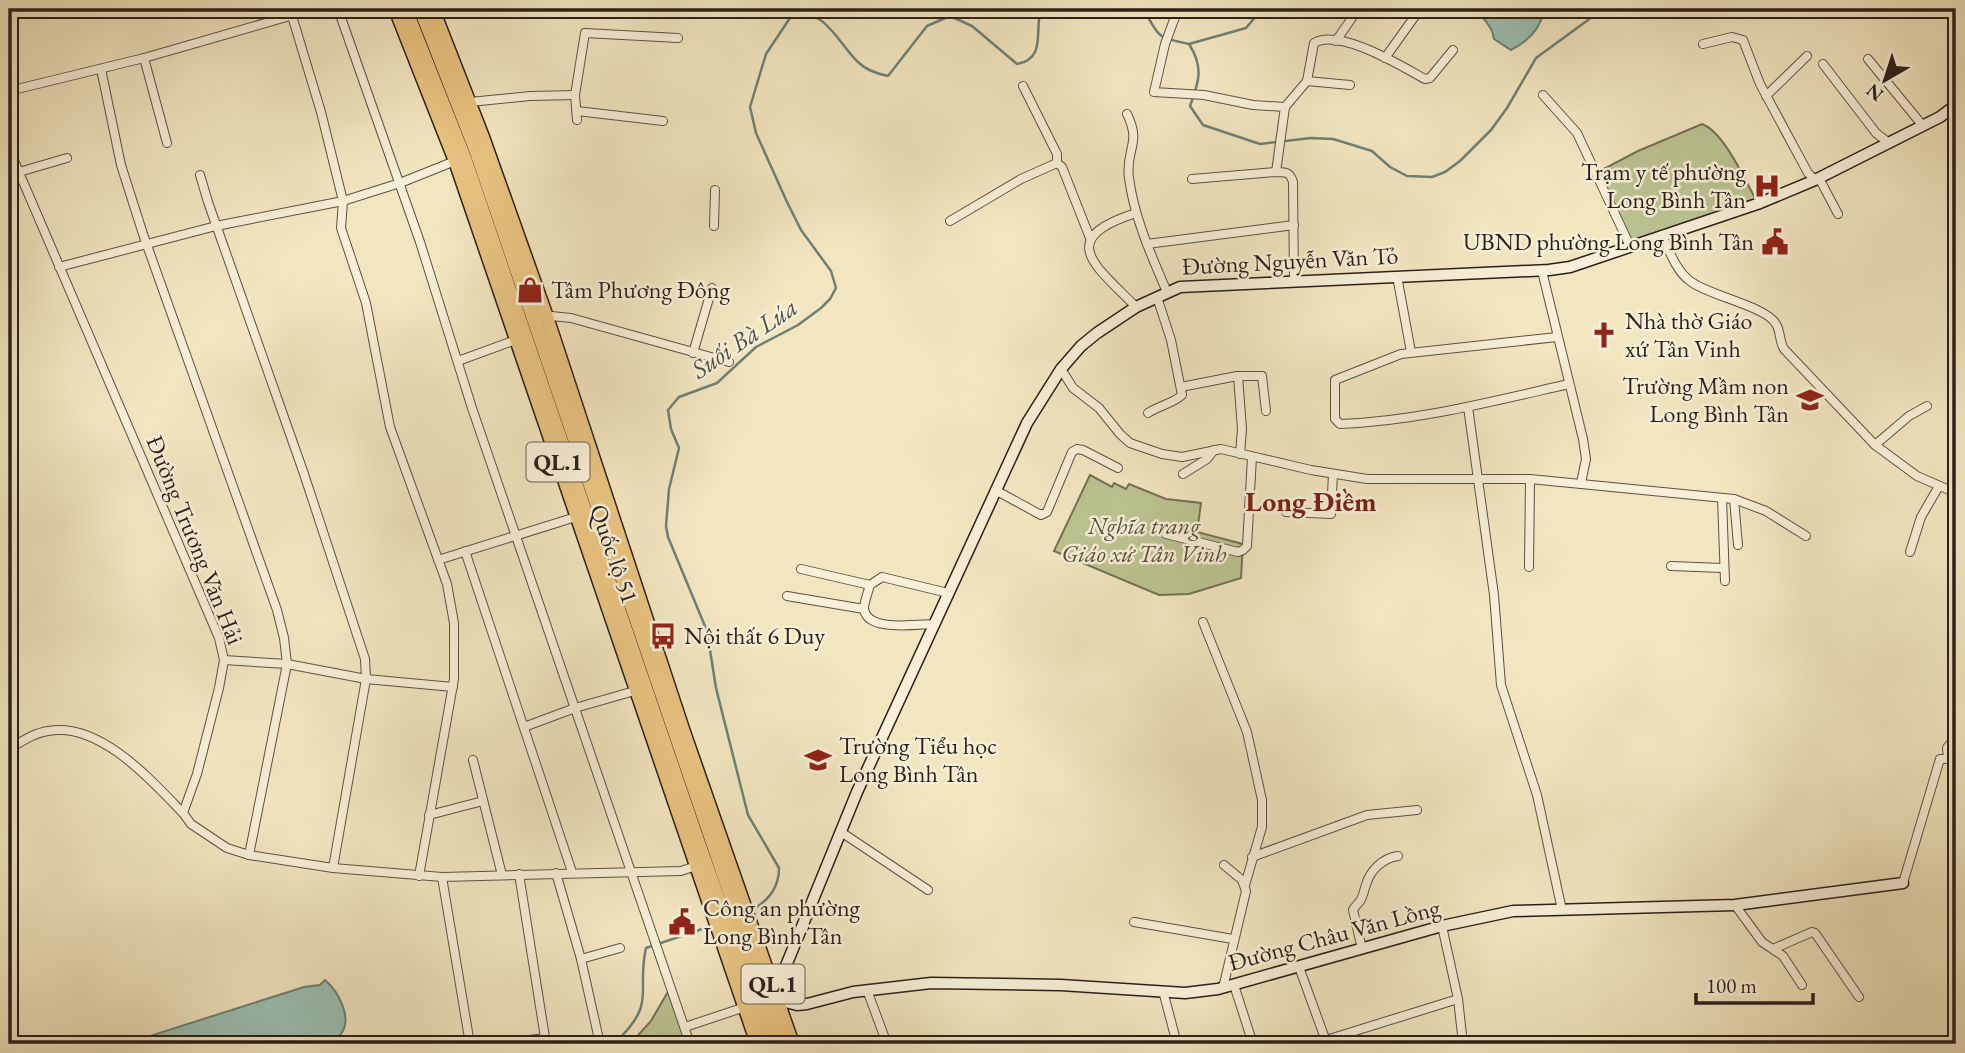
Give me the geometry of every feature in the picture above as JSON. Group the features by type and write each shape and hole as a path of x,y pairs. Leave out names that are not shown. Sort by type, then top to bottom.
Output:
{"highway":[{"name":"Quốc lộ 51","path":"405,9 539,316 625,569 712,860 730,911"},
{"name":"Quốc lộ 51","path":"421,9 471,155 521,338 581,515 641,690 712,860"},
{"name":"QL.1","path":"730,911 769,1044"},
{"name":"QL.1","path":"759,1006 782,1044"}],"main road":[{"name":"Quốc lộ 51","path":"395,9 471,155"},
{"name":"Quốc lộ 51","path":"433,9 470,102 471,155"},
{"name":"Quốc lộ 51","path":"712,860 730,911"},
{"name":"QL.1","path":"730,911 759,1006 757,1044"},
{"name":"QL.1","path":"759,1006 793,1044"}],"street":[{"path":"9,91 144,58 314,9"},
{"path":"338,9 400,183 516,535 691,1044"},
{"path":"1178,9 1165,44 1154,92 1205,95 1253,105 1285,107"},
{"path":"1336,41 1358,9"},
{"path":"1385,58 1420,9"},
{"path":"292,16 321,112 342,201 341,228 366,303 390,427 452,604 455,642 453,687 419,876"},
{"path":"663,121 577,115 575,95 585,33 678,38"},
{"path":"1703,44 1732,37 1743,40 1766,96 1808,173 1817,179 1838,214"},
{"path":"1276,172 1285,107 1307,81 1314,43 1318,40 1364,46 1428,79 1453,50"},
{"path":"1766,96 1807,56"},
{"path":"144,58 167,143"},
{"path":"1868,59 1923,126"},
{"path":"1823,64 1876,133 1889,143"},
{"path":"101,69 121,165 277,610 284,638 287,664 249,855"},
{"path":"1307,81 1350,85"},
{"path":"1023,86 1057,154 1057,163"},
{"path":"470,102 575,95"},
{"path":"1543,95 1577,134 1630,246"},
{"name":"Đường Nguyễn Văn Tỏ","path":"759,1006 781,978 857,792 1027,423 1061,369 1097,332 1136,307 1180,287 1542,271 1570,267 1760,203 1817,179 1955,109"},
{"path":"1128,114 1135,128 1128,168 1136,213 1162,294 1182,395 1148,413"},
{"name":"Đường Trương Văn Hải","path":"9,149 219,638 224,660 200,764 183,813"},
{"path":"59,267 216,226 342,201 400,183 471,155"},
{"path":"19,172 67,158"},
{"path":"950,221 1021,179 1057,163"},
{"path":"1057,163 1062,167 1090,238 1088,248 1091,257 1136,307"},
{"path":"1192,179 1287,172 1293,182 1293,282"},
{"path":"200,175 363,651 366,679 333,868"},
{"path":"713,226 715,191"},
{"path":"1090,238 1109,222 1136,213"},
{"path":"1147,244 1294,226"},
{"path":"1662,236 1686,279 1699,288 1765,314 1776,323 1784,349 1875,445 1917,476 1956,493"},
{"path":"1542,271 1586,460 1581,483"},
{"path":"1397,276 1411,352"},
{"path":"693,353 712,288"},
{"path":"539,316 571,318 729,362"},
{"path":"1557,337 1401,354 1335,380 1335,419 1338,423 1349,424 1394,419 1468,407 1569,384"},
{"path":"458,361 521,338"},
{"path":"1061,369 1073,388 1099,408 1130,443 1161,454 1182,457 1221,449 1334,474 1400,481 1531,480 1734,499 1766,512 1806,536"},
{"path":"1181,387 1238,376 1262,376 1266,411"},
{"path":"1238,376 1242,429 1240,454"},
{"path":"1875,445 1909,416 1927,406"},
{"path":"1468,407 1495,602 1501,685 1537,795 1562,910"},
{"path":"995,490 1041,515 1047,512 1072,452 1083,450 1118,468"},
{"path":"1183,474 1207,459 1214,450"},
{"path":"1166,534 1238,552 1243,550 1247,546 1252,457"},
{"path":"1286,512 1331,514 1334,474"},
{"path":"1529,567 1531,480"},
{"path":"1910,552 1921,517 1939,486"},
{"path":"1722,498 1725,581"},
{"path":"1734,499 1738,545"},
{"path":"438,560 581,515"},
{"path":"465,551 572,872"},
{"path":"1671,566 1723,567"},
{"path":"1713,578 1723,567"},
{"path":"801,569 870,585"},
{"path":"935,624 879,625 866,616 864,609 870,585 882,577 948,593"},
{"path":"787,596 864,609"},
{"path":"1203,622 1247,732 1262,800 1262,827 1233,939 1228,986 1253,1044"},
{"path":"224,660 287,664 366,679 453,687"},
{"path":"524,727 575,708 641,690"},
{"path":"9,749 48,730 75,732 119,753 157,786 191,824 217,844 249,855 333,868 442,877 631,870 681,871 712,860"},
{"path":"1903,883 1940,759 1952,760 1948,746 1956,743"},
{"path":"473,760 502,875"},
{"path":"429,815 483,801"},
{"path":"1252,858 1367,815 1417,810"},
{"path":"841,832 928,890"},
{"path":"1362,949 1353,910 1360,901 1373,870 1389,858 1398,856"},
{"path":"1224,865 1245,885"},
{"path":"556,873 600,1044"},
{"path":"499,1044 545,1041 519,874"},
{"path":"442,877 470,1044"},
{"name":"Đường Châu Văn Lồng","path":"759,1006 807,1004 867,990 911,984 974,982 1185,993 1228,986 1441,926 1513,911 1735,905 1903,883"},
{"path":"1735,905 1762,942 1783,956 1802,985"},
{"path":"1134,922 1233,939"},
{"path":"1441,926 1458,999 1463,1044"},
{"path":"1773,949 1815,933 1858,998"},
{"path":"580,959 620,948"},
{"path":"1299,967 1327,1042 1458,999"},
{"path":"867,990 887,1044"},
{"path":"1163,991 1177,1044"},
{"path":"685,1027 759,1006"}],"green space":[{"path":"1702,124 1726,146 1756,200 1631,241 1598,172 1638,151"},
{"name":"Nghĩa trang Giáo xứ Tân Vinh","path":"1090,475 1112,487 1114,483 1126,489 1129,484 1166,499 1201,503 1197,532 1243,544 1241,578 1189,594 1159,595 1054,551"},
{"path":"669,990 687,1044 630,1044 651,1021"}],"shaded area":[{"path":"1469,9 1544,11 1532,34 1511,50 1494,39 1485,21"},
{"path":"325,980 335,991 345,1013 341,1034 327,1043 131,1042 304,987 320,985"}],"waterway":[{"name":"Suối Bà Lúa","path":"752,910 772,893 779,868 748,815 716,688 707,631 668,537 666,526 669,489 679,448 671,429 668,410 679,397 717,383 756,347 798,325 821,308 836,288 831,271 801,230 756,133 750,107 766,54 794,12 805,13 823,22 861,65 888,76 927,26 950,16 972,26 1017,64 1026,61 1036,50 1041,9"},
{"name":"Suối Bà Lúa","path":"1143,9 1160,35 1189,44 1194,52 1198,75 1190,106 1203,125 1260,144 1311,138 1333,139 1372,151 1390,167 1407,176 1432,177 1445,172 1460,161 1491,130 1536,58 1603,9"},
{"path":"1189,44 1246,28 1257,15 1256,9"},
{"name":"Suối Bà Lúa","path":"618,1044 641,1006 646,948 714,925"}],"place":[{"name":"Trạm y tế phường Long Bình Tân","path":"1767,186"},
{"name":"UBND phường Long Bình Tân","path":"1775,242"},
{"name":"Tâm Phương Đông","path":"530,290"},
{"name":"Nhà thờ Giáo xứ Tân Vinh","path":"1604,335"},
{"name":"Trường Mầm non Long Bình Tân","path":"1810,400"},
{"name":"Nội thất 6 Duy","path":"663,636"},
{"name":"Trường Tiểu học Long Bình Tân","path":"818,760"},
{"name":"Công an phường Long Bình Tân","path":"682,922"}],"district":[{"name":"Long Điềm","path":"1311,501"}]}
